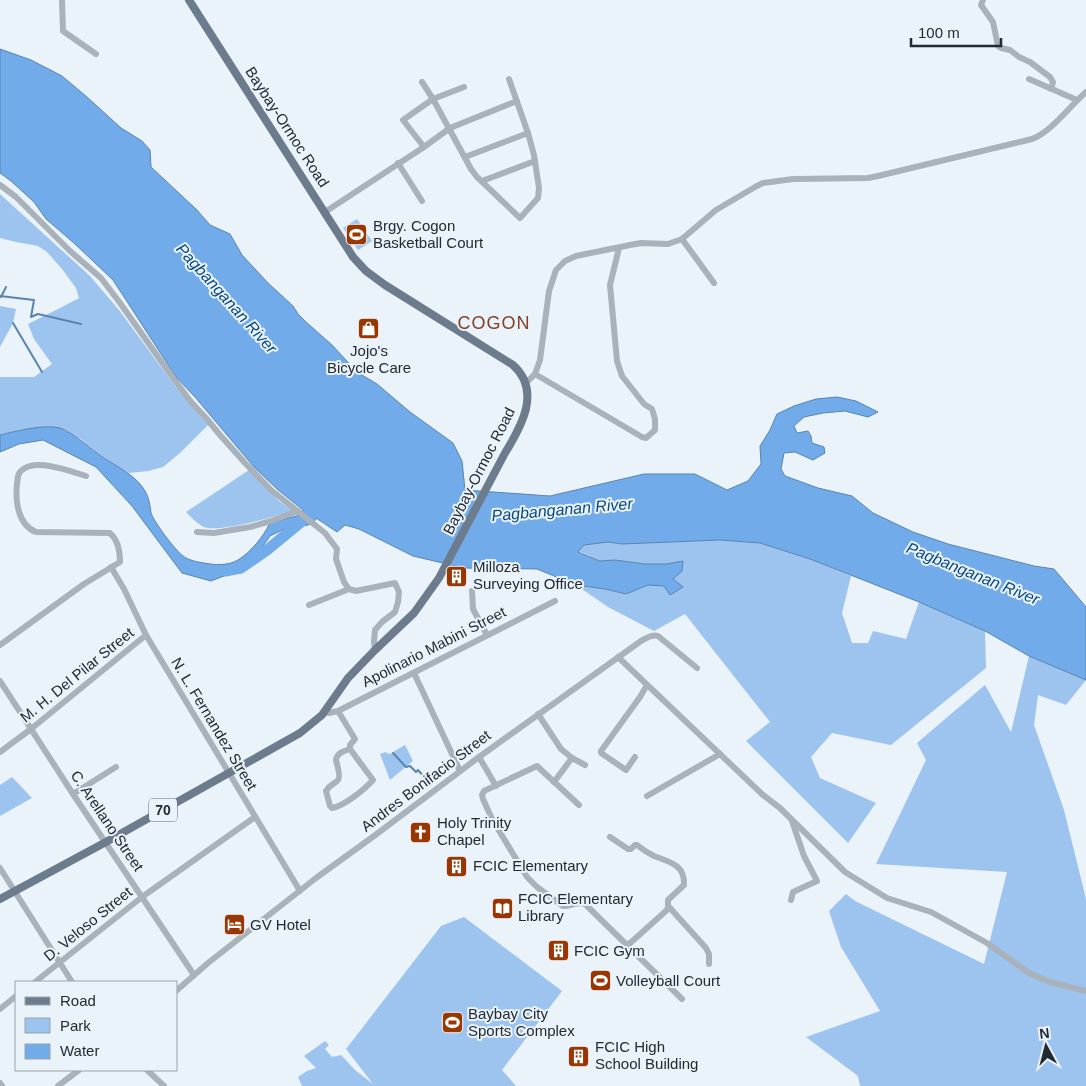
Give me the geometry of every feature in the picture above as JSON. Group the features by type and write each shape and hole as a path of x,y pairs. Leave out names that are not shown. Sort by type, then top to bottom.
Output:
{"main road":[{"name":"Baybay-Ormoc Road","path":"189,0 353,257 366,271 384,285 513,365 522,374 526,383 526,413 438,578 414,613 348,678 323,713"},
{"name":"70","path":"0,899 300,733 323,713"}],"street":[{"path":"62,0 64,31 96,54"},
{"path":"983,0 981,5 993,22 998,46 1010,50 1050,77 1052,82 1051,89"},
{"path":"422,82 450,128 471,169 520,218 538,198 538,188 535,161 528,133 509,79"},
{"path":"1029,79 1077,100"},
{"path":"424,147 403,120 433,98 464,87"},
{"path":"526,383 534,374 540,360 549,291 556,270 576,256 641,243 668,244 682,239 716,210 755,186 764,183 793,179 868,178 1032,139 1046,131 1086,92"},
{"path":"324,212 450,128 517,101"},
{"path":"465,157 528,133"},
{"path":"482,181 535,161"},
{"path":"398,163 422,201"},
{"path":"0,185 16,197 70,251 101,278 191,402 244,463 272,490 325,533 337,550 336,559 344,582 349,589"},
{"path":"682,239 714,283"},
{"path":"534,374 642,437 646,438 655,430 655,419 652,409 644,404 622,376 617,361 610,285 619,248"},
{"path":"0,645 84,584 120,562 116,542 110,533 36,532 31,530 20,514 16,492 20,470 43,465 86,476"},
{"path":"197,532 214,533 250,526 299,512"},
{"name":"N. L. Fernandez Street","path":"112,567 146,635 300,891"},
{"path":"309,605 349,589 356,591 395,583 399,592 398,602 395,612 375,630 375,650"},
{"path":"472,591 474,609 487,635"},
{"name":"Apolinario Mabini Street","path":"323,713 338,712 555,601"},
{"name":"M. H. Del Pilar Street","path":"0,752 146,635"},
{"name":"Andres Bonifacio Street","path":"178,989 300,891 479,757 641,640 655,635 697,668"},
{"path":"618,657 792,820 844,872 887,898 931,912 987,944 1029,973 1050,982 1086,991"},
{"path":"414,673 460,771"},
{"name":"C. Arellano Street","path":"0,681 72,794 194,975"},
{"path":"635,757 626,770 601,751 647,685"},
{"path":"338,712 355,739 350,745 350,749 373,780 361,791 332,808 326,791 338,781 336,757 350,749"},
{"path":"538,714 561,749 572,758 586,765"},
{"path":"647,796 720,754"},
{"path":"479,757 496,786"},
{"path":"554,782 572,758"},
{"path":"580,805 536,766 484,791 482,797 492,819 529,880 563,906 584,904 682,999"},
{"path":"72,794 116,767"},
{"name":"D. Veloso Street","path":"36,981 142,897 255,818"},
{"path":"791,900 793,892 817,881 804,856 792,820"},
{"path":"610,837 628,849 637,845 656,856 672,862 678,867 684,884 668,900 667,910 628,945"},
{"path":"0,868 71,981"},
{"path":"668,907 706,948 709,954 709,964"},
{"path":"0,1009 15,997"},
{"path":"58,1086 78,1071"},
{"path":"148,1071 164,1086"}],"green space":[{"path":"0,194 90,276 119,310 175,386 208,425 163,467 129,473 99,454 81,439 61,428 44,427 19,430 0,435 0,377 34,377 52,364 34,339 28,324 79,298 76,288 47,252 38,246 0,238"},
{"name":"Brgy. Cogon Basketball Court","path":"357,219 372,241 358,250 343,228"},
{"path":"0,306 16,309 13,323 0,347"},
{"path":"249,470 279,501 293,511 222,528 201,526 186,512"},
{"path":"720,540 760,543 810,559 851,576 842,613 852,643 868,643 873,631 906,639 919,602 985,631 986,668 891,745 832,733 811,757 820,778 876,803 848,843 746,741 770,722 685,614 654,631 608,607 576,585 626,594 648,585 664,586 672,579 683,561 666,564 645,564 615,560 600,561 578,551 584,545 608,542 622,544"},
{"path":"1029,656 1086,680 1066,705 1038,695 1034,725 1064,810 1086,899 1086,1086 860,1086 858,1076 806,1037 880,1011 841,947 829,911 846,894 855,901 984,964 1007,872 876,864 926,760 917,743 985,685 1011,732"},
{"path":"405,745 413,761 390,780 380,754 386,752 388,754 393,753"},
{"path":"12,777 32,798 0,816 0,785"},
{"name":"Baybay City Sports Complex","path":"464,917 562,991 502,1070 516,1086 302,1086 298,1077 316,1068 304,1056 325,1041 329,1045 325,1049 332,1057 341,1055 355,1070 373,1084 346,1049 441,926"}],"water":[{"name":"Pagbanganan River","path":"0,49 31,60 62,76 121,128 142,141 150,150 151,167 197,210 210,225 230,234 242,255 357,372 377,384 410,412 453,443 462,461 465,490 550,496 644,474 695,474 727,490 748,481 761,464 760,446 777,414 816,399 837,397 856,401 878,412 868,417 845,411 823,413 804,417 794,426 797,433 808,431 812,443 824,447 825,453 813,460 795,452 784,453 781,469 785,476 818,488 852,496 873,513 913,532 948,544 1034,566 1054,569 1086,607 1086,680 1029,656 985,631 919,602 810,559 760,543 720,540 622,544 608,542 584,545 578,552 600,561 615,560 645,564 666,564 683,561 682,571 673,579 683,587 670,595 664,586 648,585 626,594 576,585 537,569 464,568 413,556 359,529 345,525 337,532 316,518 314,522 308,525 284,529 270,536 258,553 237,571 211,581 182,573 132,506 96,467 43,440 19,444 0,452 0,435 30,428 53,427 60,428 74,436 137,480 146,494 156,523 175,548 187,559 217,565 234,562 243,557 252,548 270,523 300,515 303,510 254,467 176,377 113,280 46,219 34,202 0,173"}],"waterway":[{"path":"1,297 6,287"},
{"path":"0,296 34,300 31,317 38,314 81,324"},
{"path":"13,323 42,372"},
{"path":"225,571 241,568 267,550 307,517"},
{"path":"393,753 406,767 410,766 416,772 418,770 431,785"}],"place":[{"name":"Brgy. Cogon Basketball Court","path":"357,235"},
{"name":"Jojo's Bicycle Care","path":"369,328"},
{"name":"Milloza Surveying Office","path":"457,576"},
{"name":"Holy Trinity Chapel","path":"421,832"},
{"name":"FCIC Elementary","path":"457,866"},
{"name":"FCIC Elementary Library","path":"502,908"},
{"name":"GV Hotel","path":"234,925"},
{"name":"FCIC Gym","path":"558,951"},
{"name":"Volleyball Court","path":"600,981"},
{"name":"Baybay City Sports Complex","path":"452,1023"},
{"name":"FCIC High School Building","path":"579,1056"}],"district":[{"name":"COGON","path":"494,323"}]}
